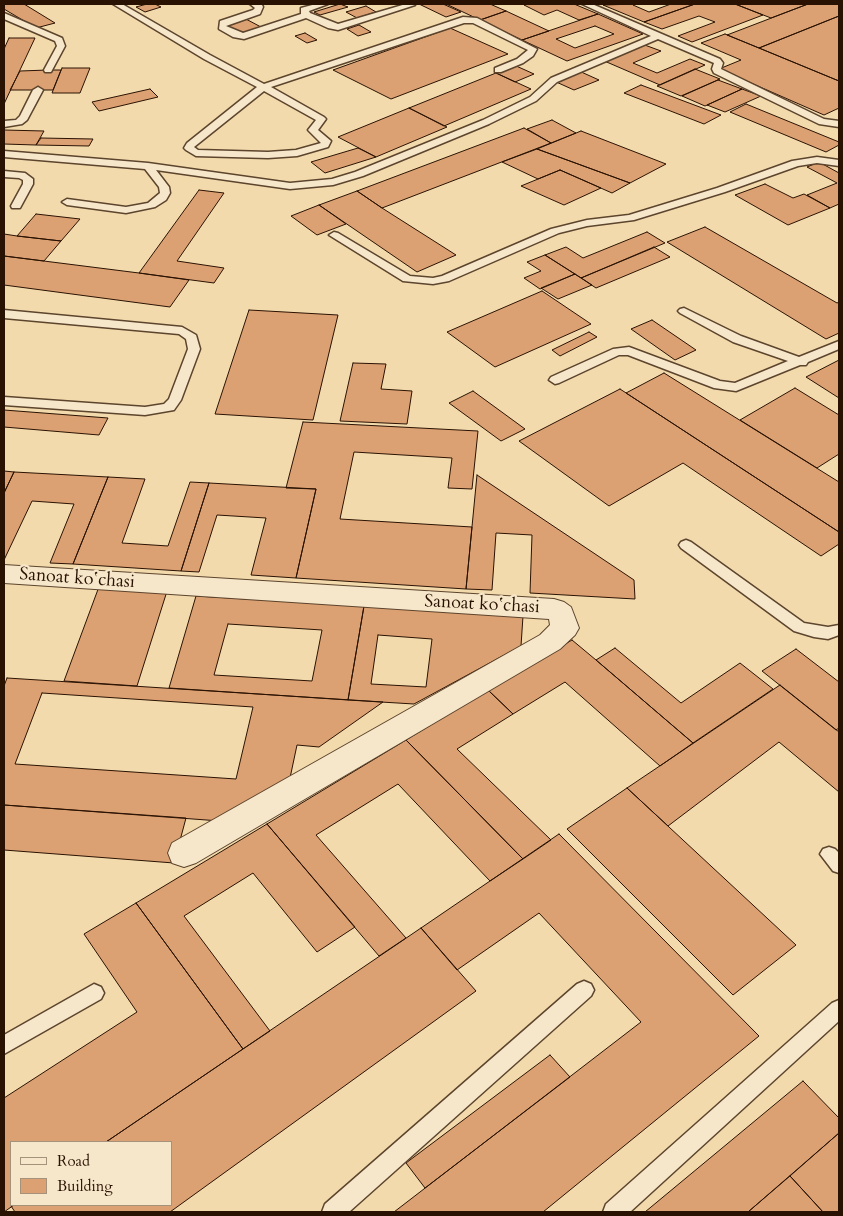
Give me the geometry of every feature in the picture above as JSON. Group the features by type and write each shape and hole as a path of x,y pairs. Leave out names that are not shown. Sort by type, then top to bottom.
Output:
{"street":[{"name":"Sanoat koʻchasi","path":"4,574 554,609 561,614 565,628 550,642 184,853"}],"lane":[{"path":"117,4 263,87 321,119 313,130 326,141 325,145 297,153 268,155 204,154 192,151 190,145 263,87 468,19 533,49 530,54 520,61 498,70"},
{"path":"254,4 259,7 257,12 223,23 222,27 236,35 244,36 306,15 331,26 338,27 411,5"},
{"path":"306,15 304,10 324,4"},
{"path":"586,4 717,60 719,63 717,71 822,122 839,124"},
{"path":"4,16 59,40 61,46 48,70"},
{"path":"4,154 148,166 260,183 312,186 359,174 447,139 533,99 554,80 658,36"},
{"path":"4,124 19,122 24,118 38,90"},
{"path":"334,235 406,279 433,281 445,279 555,231 587,223 630,218 721,190 796,163 817,160 839,164"},
{"path":"66,202 126,210 152,205 162,198 165,192 148,166"},
{"path":"4,174 21,175 28,179 28,184 16,206"},
{"path":"684,311 738,339 802,362"},
{"path":"4,314 182,331 192,338 194,349 175,400 169,407 145,411 4,401"},
{"path":"555,380 622,350 636,352 726,387 744,385 839,345"},
{"path":"686,545 799,627 814,632 828,633 839,630"},
{"path":"333,1212 584,990"},
{"path":"4,1045 94,993"},
{"path":"614,1212 839,1008"}],"building":[{"path":"4,4 24,4 55,23 36,28 4,9"},
{"path":"155,4 161,7 145,12 136,7"},
{"path":"340,4 348,7 320,15 314,12"},
{"path":"419,4 443,4 461,12 446,17"},
{"path":"446,4 490,4 506,11 480,20"},
{"path":"574,4 598,14 579,20 557,10 544,15 524,5"},
{"path":"636,4 633,5 649,12 671,4 695,4 644,22 603,5"},
{"path":"695,4 735,4 763,15 692,42 678,36 715,22 699,16 662,29 644,22"},
{"path":"735,4 808,4 771,18"},
{"path":"808,4 839,4 839,16 759,48 727,35"},
{"path":"366,6 376,12 357,18 346,12"},
{"path":"506,11 549,31 522,40 480,20"},
{"path":"598,14 643,34 567,61 522,40","holes":["595,26 614,34 575,48 556,39"]},
{"path":"839,16 839,81 759,48"},
{"path":"244,18 261,27 240,34 224,25"},
{"path":"359,25 371,32 358,36 347,29"},
{"path":"450,28 508,54 391,99 333,70"},
{"path":"305,33 317,40 307,43 295,36"},
{"path":"725,34 839,81 839,108 824,115 719,69 741,60 701,43"},
{"path":"9,38 35,38 4,104 4,49"},
{"path":"642,44 661,51 633,63 657,73 690,59 705,65 660,85 602,60"},
{"path":"514,65 534,74 515,82 496,73"},
{"path":"62,68 90,68 80,93 52,93"},
{"path":"695,69 720,79 681,96 657,86"},
{"path":"61,70 53,90 10,90 20,71"},
{"path":"579,71 599,80 574,90 554,81"},
{"path":"496,73 531,89 444,126 409,108"},
{"path":"718,80 742,89 705,106 682,96"},
{"path":"641,85 721,115 704,124 624,93"},
{"path":"150,89 158,97 99,111 92,102"},
{"path":"742,89 761,96 725,112 707,105"},
{"path":"746,104 839,142 839,145 826,152 730,112"},
{"path":"409,108 447,127 376,157 338,137"},
{"path":"552,120 576,133 551,143 527,129"},
{"path":"524,128 551,143 382,208 357,191"},
{"path":"4,130 44,131 36,145 4,144"},
{"path":"581,131 666,164 630,183 537,149"},
{"path":"41,138 93,139 89,146 36,145"},
{"path":"358,148 376,157 325,173 311,162"},
{"path":"537,149 630,183 612,193 560,170 538,179 502,162"},
{"path":"819,162 839,173 839,204 830,208 807,195 837,183 807,167"},
{"path":"560,170 601,188 564,205 521,186"},
{"path":"765,184 793,198 804,194 830,208 788,225 735,195"},
{"path":"199,190 224,193 177,261 224,268 214,283 139,273"},
{"path":"357,191 456,255 417,272 319,205"},
{"path":"319,205 346,224 317,235 291,216"},
{"path":"36,214 80,219 61,241 17,236"},
{"path":"705,227 837,303 839,302 839,333 826,339 667,242"},
{"path":"647,232 665,243 581,278 545,255 566,247 583,258"},
{"path":"4,234 61,241 44,261 4,256"},
{"path":"654,247 670,257 596,288 581,278"},
{"path":"545,255 575,274 540,289 524,278 541,271 527,262"},
{"path":"4,256 189,280 170,307 4,285"},
{"path":"575,274 592,285 558,299 541,288"},
{"path":"542,291 591,324 495,367 447,332"},
{"path":"249,310 338,315 313,420 215,414"},
{"path":"652,320 696,350 675,360 631,329"},
{"path":"589,332 597,337 560,356 552,350"},
{"path":"839,360 839,398 806,377"},
{"path":"353,363 386,364 381,389 412,391 407,424 340,421"},
{"path":"664,373 839,482 839,532 626,393"},
{"path":"795,388 839,415 839,454 817,468 740,420"},
{"path":"620,389 839,532 839,544 821,556 683,463 609,506 519,441"},
{"path":"473,391 525,429 501,441 449,403"},
{"path":"4,410 108,418 99,435 4,427"},
{"path":"303,422 478,431 472,489 448,488 452,458 354,452 340,519 472,527 466,589 296,578 316,489 286,488"},
{"path":"4,471 14,472 4,493"},
{"path":"14,472 108,477 73,564 50,563 74,504 32,501 4,560 4,493"},
{"path":"477,475 634,580 635,599 530,593 532,535 496,533 492,590 466,589"},
{"path":"108,477 145,479 122,543 168,546 190,482 209,483 181,571 73,564"},
{"path":"209,483 316,489 296,578 251,575 266,518 217,515 199,572 181,571"},
{"path":"100,584 168,588 137,686 64,681"},
{"path":"196,596 364,606 348,700 169,688","holes":["228,624 322,630 312,681 214,675"]},
{"path":"364,606 523,616 521,646 414,704 348,700","holes":["378,635 432,639 426,687 371,684"]},
{"path":"572,640 693,743 660,766 565,682 513,714 488,690"},
{"path":"615,648 681,703 740,663 773,689 693,743 596,660"},
{"path":"796,649 839,682 839,728 836,730 762,671"},
{"path":"7,678 383,702 319,747 297,745 290,778 220,821 4,805 4,686","holes":["42,693 253,707 236,779 15,764"]},
{"path":"780,685 839,732 839,792 779,742 668,826 627,788"},
{"path":"488,690 513,714 457,749 551,840 523,859 406,740"},
{"path":"406,740 523,859 490,881 398,784 316,835 406,938 379,956 267,824"},
{"path":"627,788 796,945 733,995 567,829"},
{"path":"4,805 186,818 174,863 4,850"},
{"path":"267,824 355,927 317,952 253,873 184,916 270,1031 243,1049 136,903"},
{"path":"559,834 759,1036 543,1212 394,1212 641,1022 539,913 457,970 421,928"},
{"path":"136,903 243,1049 107,1141 10,1141 10,1206 13,1206 4,1212 4,1098 137,1012 84,934"},
{"path":"421,928 476,991 170,1212 15,1212 11,1206 172,1206 172,1141 107,1141"},
{"path":"550,1055 570,1077 425,1188 406,1163"},
{"path":"803,1081 839,1118 839,1133 748,1212 645,1212"},
{"path":"839,1133 839,1212 823,1212 790,1176"},
{"path":"790,1176 823,1212 748,1212"}]}
